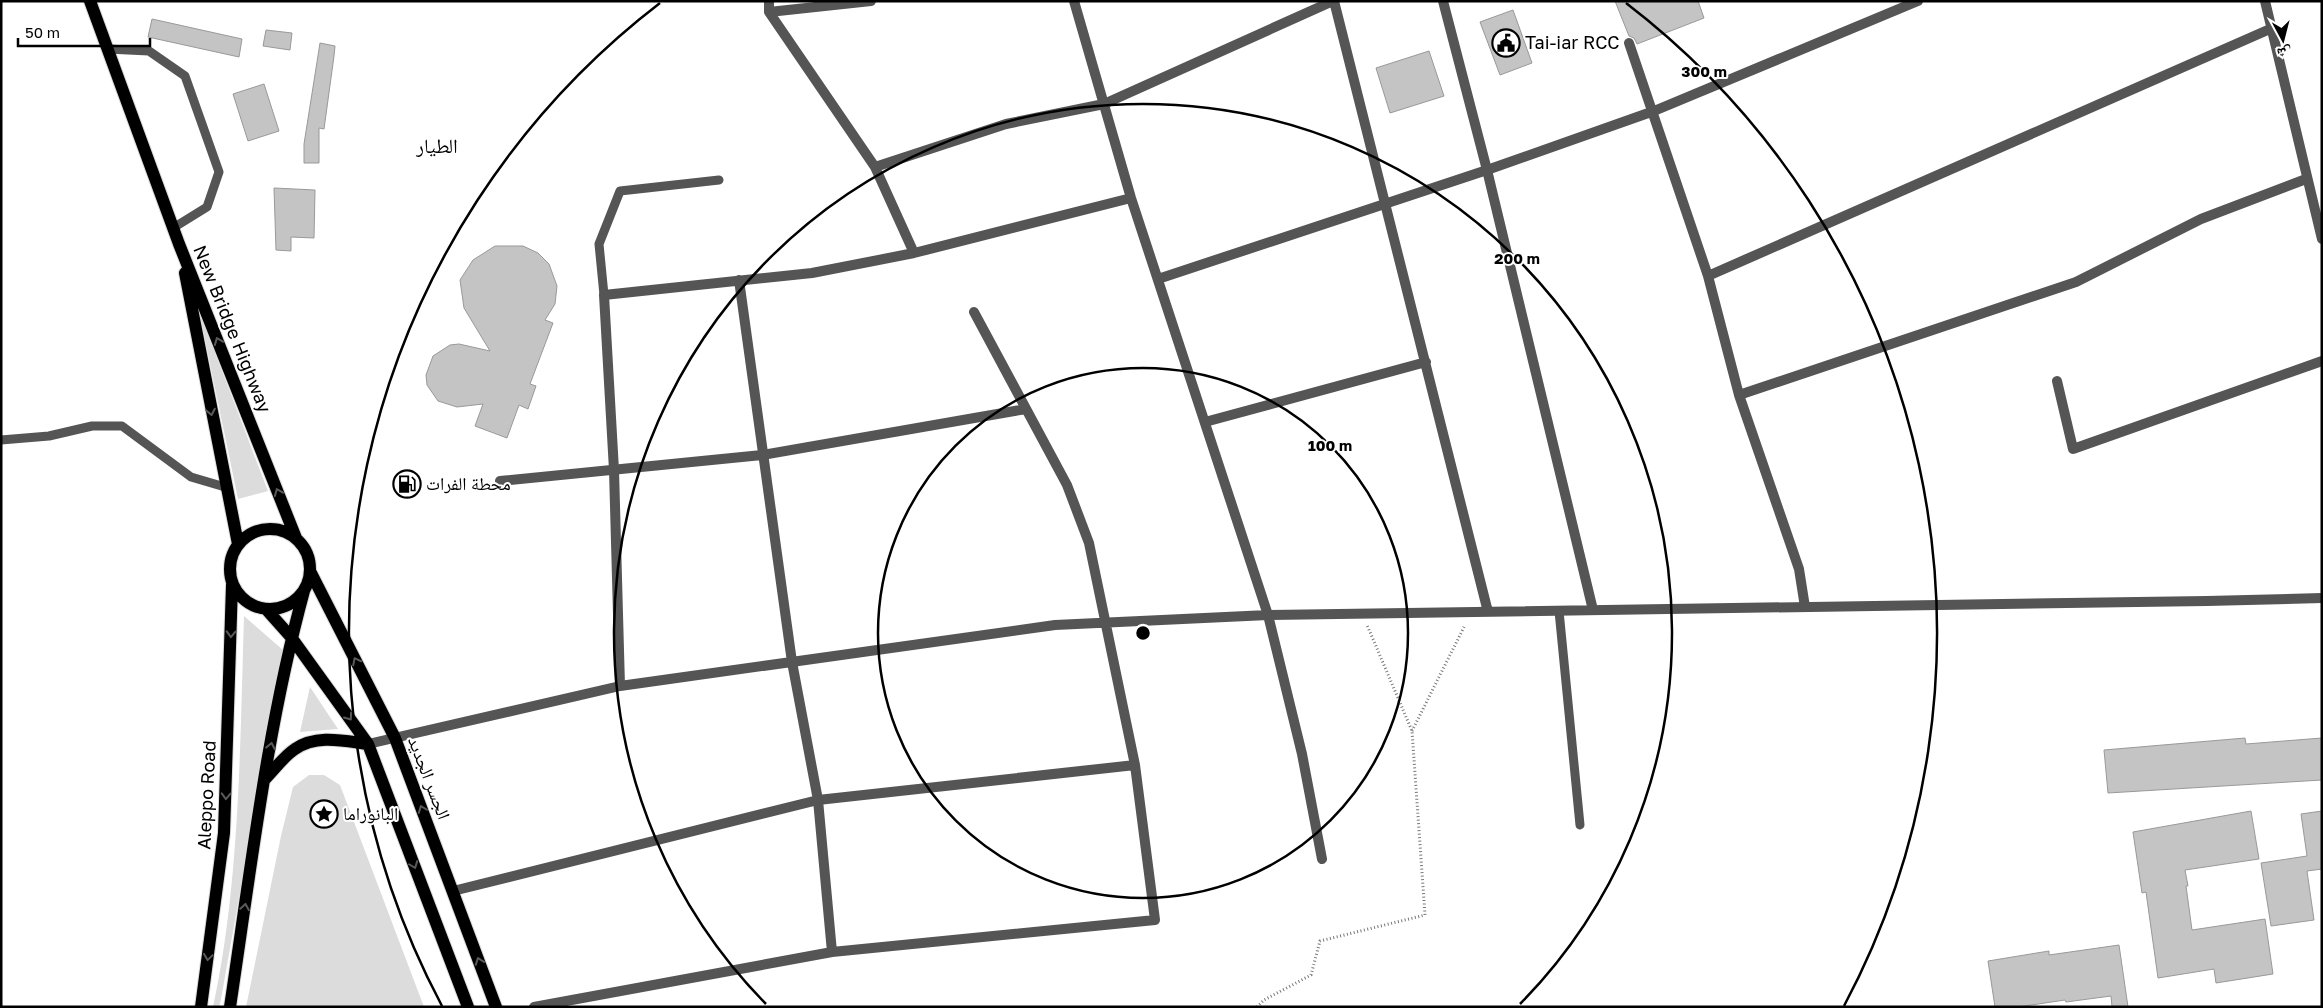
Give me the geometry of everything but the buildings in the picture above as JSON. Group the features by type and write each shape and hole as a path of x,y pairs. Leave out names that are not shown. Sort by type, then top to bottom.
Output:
{"main road":[{"path":"90,1 179,244"},
{"name":"New Bridge Highway","path":"179,244 225,487 238,544"},
{"name":"New Bridge Highway","path":"179,244 296,538"},
{"path":"230,1007 264,780 291,637 310,571 309,558 304,547 296,538 285,531 266,529 247,535 238,544 229,564 232,585 246,602 266,609 291,637 368,744 468,1007"},
{"name":"الجسر الجديد","path":"310,571 395,738 496,1007"},
{"name":"Aleppo Road","path":"201,1007 224,833 232,585"},
{"path":"266,609 287,605 304,591"},
{"path":"264,780 294,749 313,741 332,739 368,744"}],"street":[{"path":"769,7 871,1"},
{"path":"1074,1 1131,198 1268,615 1302,754 1322,860"},
{"path":"875,167 1006,124 1104,104 1334,1 1488,612"},
{"path":"1443,1 1487,170 1593,610"},
{"path":"1158,279 1487,170 1654,111 1918,1"},
{"path":"2265,1 2270,29 2322,239"},
{"path":"769,7 875,167 914,253"},
{"path":"1708,276 2270,29"},
{"path":"1629,43 1654,111 1708,276 1740,395 1799,569 1805,607"},
{"path":"1740,395 2076,282 2201,219 2306,179"},
{"path":"620,686 614,470 604,295 812,273 914,253 1131,198"},
{"path":"739,280 792,662 818,800 832,952"},
{"path":"534,1007 832,952 1155,920 1134,764 1089,543 1070,494 974,312"},
{"path":"2057,381 2073,449 2322,361"},
{"path":"1205,422 1426,362"},
{"path":"500,481 762,455 1026,409"},
{"path":"368,744 620,686 1055,626 1268,615 2322,598"},
{"path":"453,891 818,800 1134,764"}],"lane":[{"path":"107,49 149,51 185,76 219,172 207,207 174,228"},
{"path":"604,295 599,244 620,191 719,180"},
{"path":"1,440 49,436 92,426 122,426 191,477 225,487"},
{"path":"1559,611 1580,825"}],"path":[{"path":"1412,731 1472,612"},
{"path":"1257,1007 1264,1000 1311,975 1320,940 1425,915 1412,731 1362,614"}],"shaded area":[{"path":"199,311 268,491 238,499"},
{"path":"244,616 283,650 221,999 219,1007 213,1007 222,960 234,862 240,763"},
{"path":"310,687 338,729 300,732"},
{"path":"309,775 324,775 340,785 424,1007 246,1007 293,787"}],"place":[{"name":"Tai-iar RCC","path":"1506,43"},
{"name":"محطة الفرات","path":"407,484"},
{"name":"البانوراما","path":"324,814"}],"district":[{"name":"الطيار","path":"437,146"}]}
